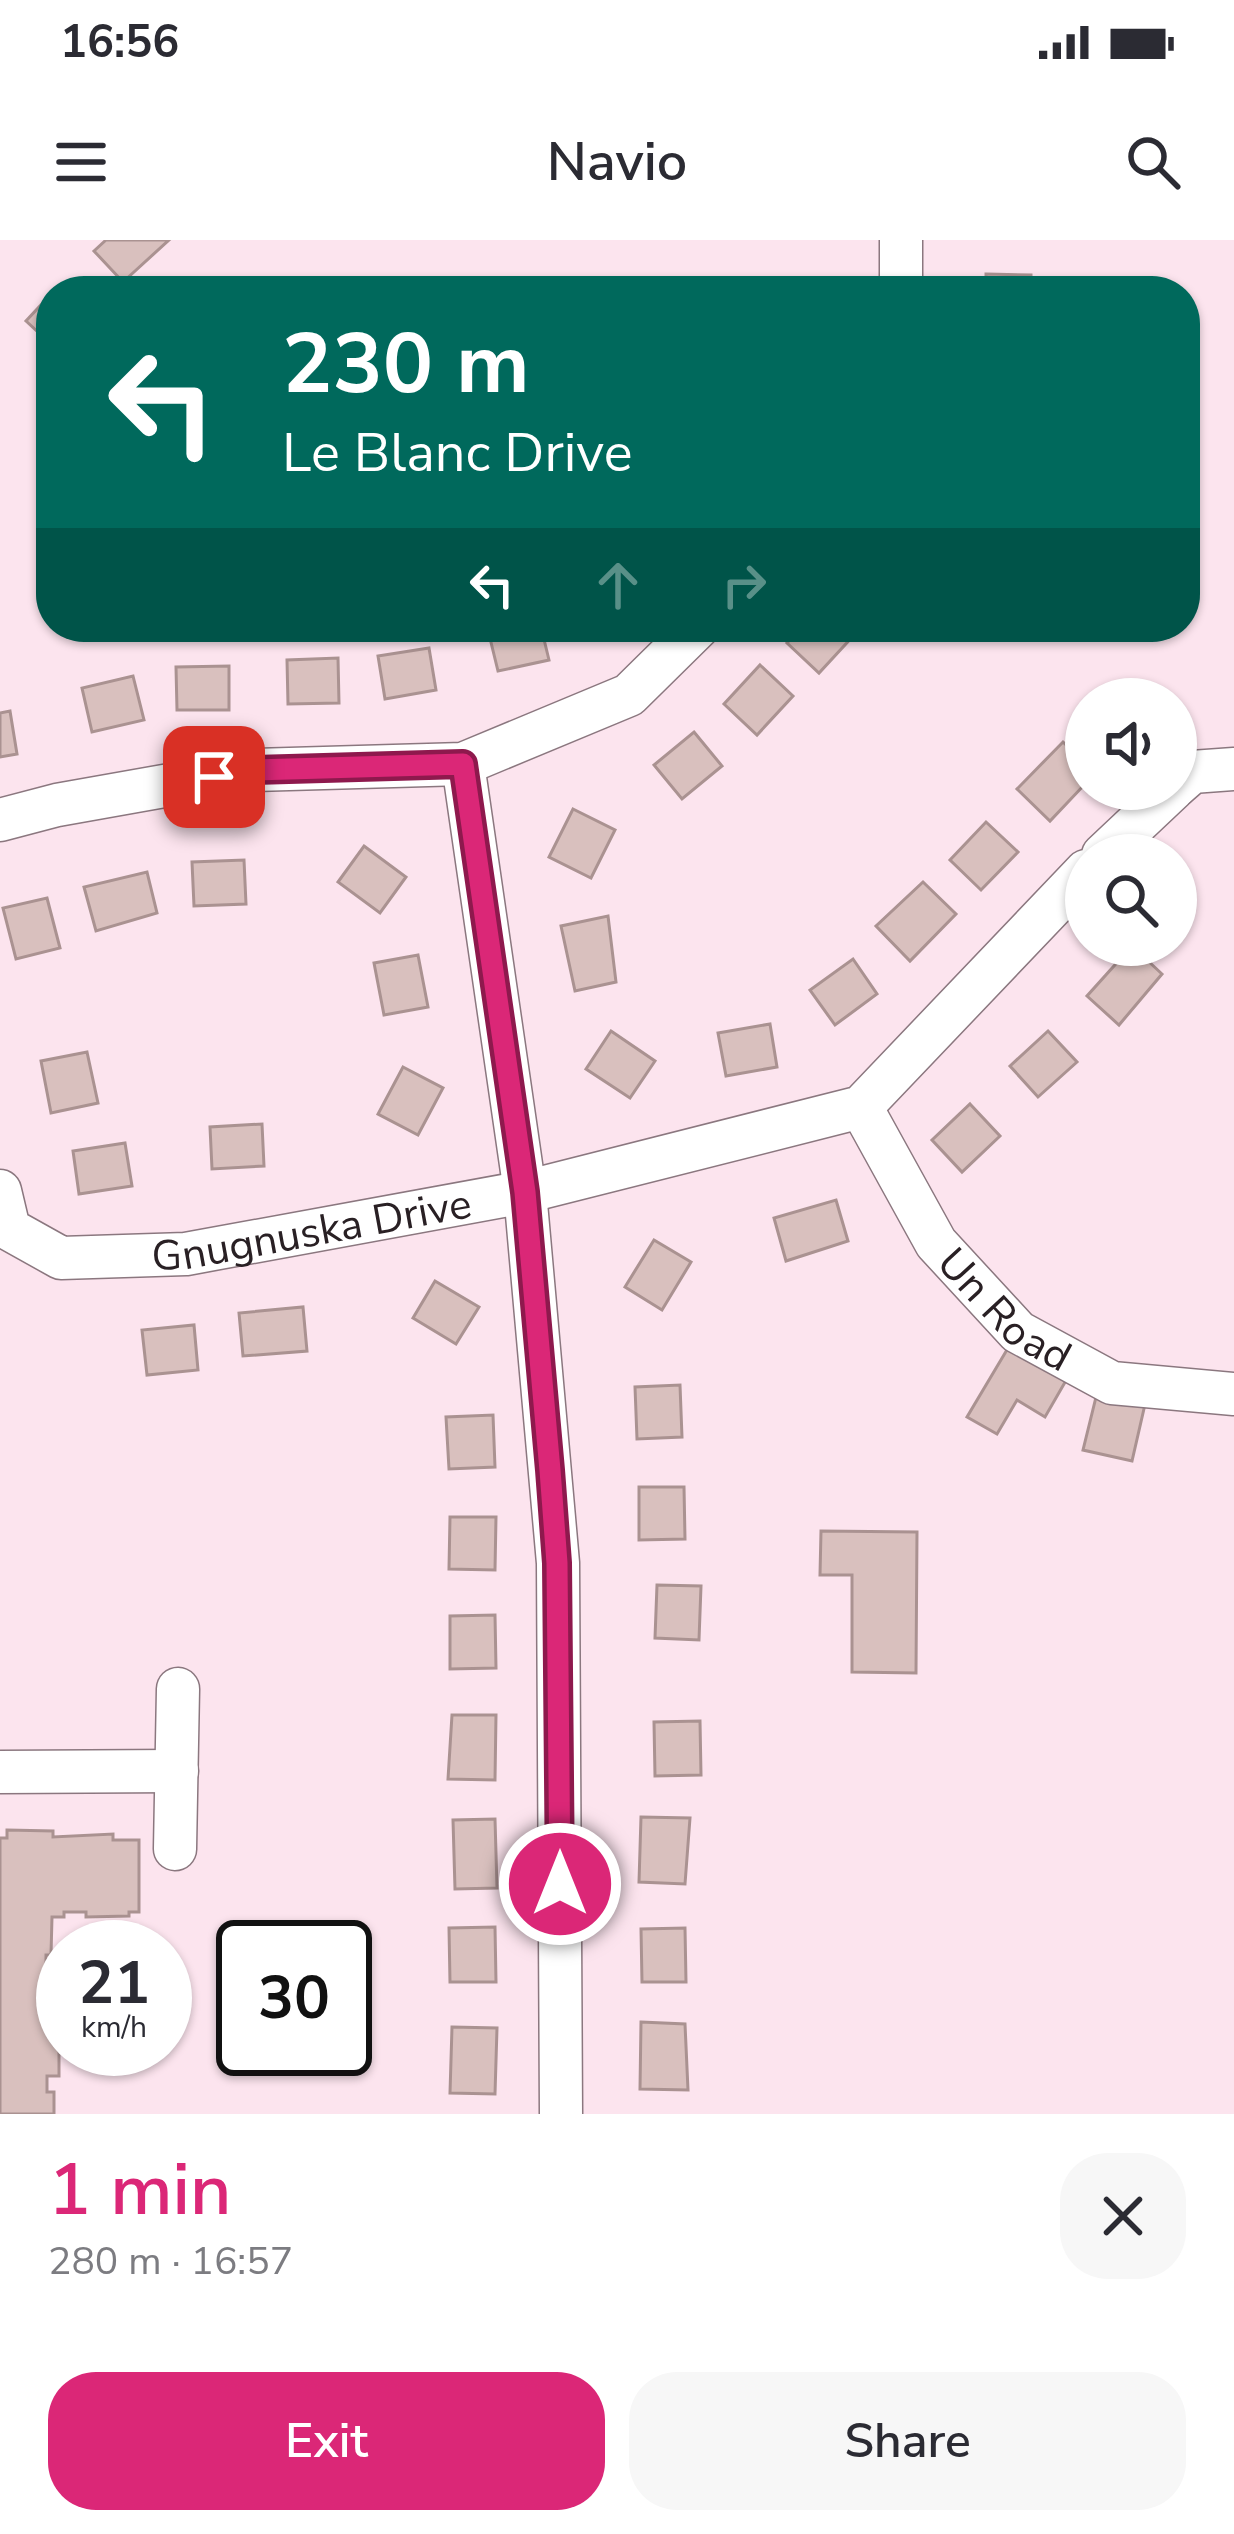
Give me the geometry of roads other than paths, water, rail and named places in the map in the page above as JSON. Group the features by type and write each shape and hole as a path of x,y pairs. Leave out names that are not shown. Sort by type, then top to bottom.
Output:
{"street":[{"path":"901,276 902,240"},
{"path":"0,820 57,805 254,770 463,764 629,695 683,642"},
{"path":"463,764 525,1192 557,1563 561,2114"},
{"path":"1197,772 1234,769"},
{"path":"1126,834 1151,810"},
{"path":"861,1106 1065,893"},
{"name":"Gnugnuska Drive","path":"5,1210 61,1258 186,1254 525,1192 861,1106"},
{"name":"Un Road","path":"861,1106 936,1243 1018,1332 1112,1383 1234,1394"},
{"path":"176,1849 178,1689"},
{"path":"0,1772 177,1771"}]}
